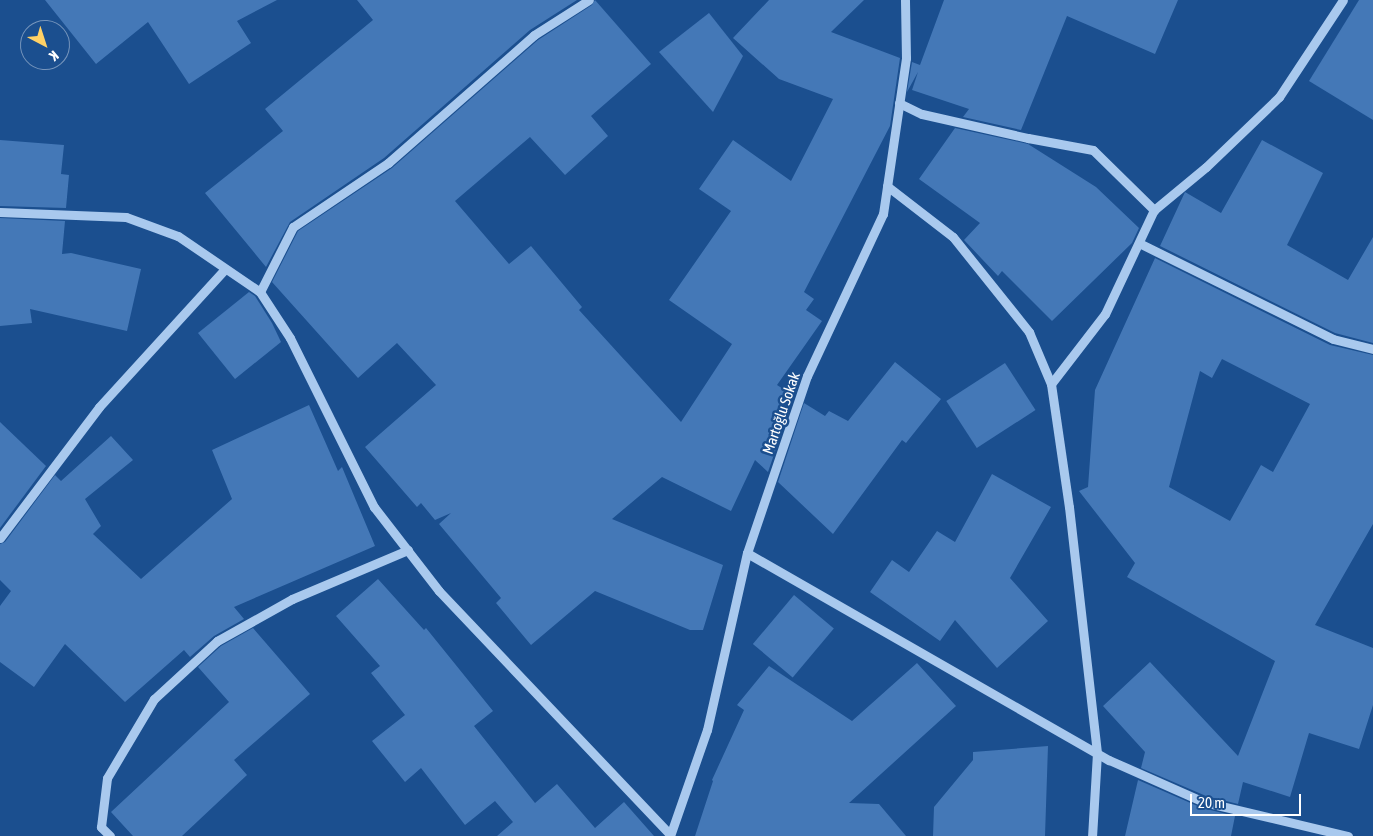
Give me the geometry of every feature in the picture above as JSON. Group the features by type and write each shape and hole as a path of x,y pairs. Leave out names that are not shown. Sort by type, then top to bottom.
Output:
{"street":[{"path":"260,292 293,227 388,163 534,35 589,0"},
{"name":"Martoğlu Sokak","path":"670,835 707,730 747,553 807,376 883,214 906,58 905,0"},
{"path":"1051,384 1105,314 1154,210 1206,167 1279,97 1342,0"},
{"path":"899,103 922,114 1028,138 1093,150 1154,210"},
{"path":"887,186 953,237 1030,332 1051,384 1069,507 1097,753 1092,836"},
{"path":"0,212 126,217 178,236 260,292 290,338 374,507 438,591 670,835"},
{"path":"1139,243 1333,339 1373,350"},
{"path":"0,538 99,407 225,269"},
{"path":"110,836 101,827 107,778 154,699 217,641 292,599 408,550"},
{"path":"747,553 1097,753 1204,802 1348,836"}],"building":[{"path":"45,0 277,0 237,21 251,43 189,84 148,22 96,64 70,31 70,20 61,20"},
{"path":"357,0 577,0 530,30 384,158 290,222 266,267 205,193 283,131 265,109 373,20"},
{"path":"595,0 651,64 591,116 608,136 565,175 530,137 455,201 509,264 531,246 582,307 579,310 681,422 732,344 669,300 731,211 699,189 733,140 791,181 833,99 779,79 733,38 769,0 864,0 831,32 900,58 890,126 804,292 814,299 806,310 822,321 777,385 794,396 768,472 755,460 731,511 662,477 612,519 723,565 703,630 690,630 595,591 531,645 496,603 501,598 439,524 451,513 435,520 421,503 417,507 365,447 436,385 397,343 358,378 272,282 298,231 392,168 538,40 592,5"},
{"path":"944,0 1178,0 1155,54 1067,16 1021,130 963,117 969,109 912,90 918,72 907,92 912,62 920,65"},
{"path":"1359,0 1373,0 1373,120 1309,81"},
{"path":"709,13 743,56 713,112 659,52"},
{"path":"955,128 1028,144 1096,187 1139,228 1132,243 1052,321 1002,271 998,276 964,240 980,223 919,179"},
{"path":"0,140 64,145 61,174 69,175 66,208 0,206"},
{"path":"1262,140 1323,173 1287,245 1348,280 1373,237 1373,343 1335,333 1160,246 1185,192 1221,213"},
{"path":"0,218 65,221 62,254 71,253 141,269 127,331 30,309 32,323 0,326"},
{"path":"1155,258 1330,345 1373,355 1373,524 1315,625 1373,648 1373,705 1359,749 1309,733 1290,797 1243,782 1238,804 1206,796 1141,768 1145,752 1103,706 1150,662 1238,756 1275,661 1127,577 1135,563 1079,491 1088,487 1095,390","holes":["1222,359 1310,404 1273,472 1261,465 1230,521 1169,487 1200,371 1212,378"]},
{"path":"249,292 255,296 272,323 281,342 235,379 198,333"},
{"path":"895,362 941,399 906,443 902,440 833,534 778,482 804,403 825,416 829,411 848,421"},
{"path":"1005,363 1035,410 977,448 946,401"},
{"path":"309,405 338,471 342,467 375,546 234,607 244,619 214,636 190,657 184,650 125,702 65,644 34,687 0,662 0,606 11,591 0,580 0,544 5,542 55,475 61,481 111,436 133,460 85,499 101,526 93,534 141,579 232,499 212,450"},
{"path":"0,422 46,466 0,528"},
{"path":"992,474 1051,507 1010,578 1048,621 997,668 955,620 940,641 870,592 892,560 909,572 937,531 955,542"},
{"path":"378,579 424,630 426,628 493,711 474,726 535,803 557,784 595,828 624,802 654,836 497,836 513,822 495,801 465,825 421,768 405,782 372,741 405,715 371,673 380,666 336,616"},
{"path":"794,595 834,628 793,677 753,644"},
{"path":"253,628 310,694 234,760 247,775 182,836 133,836 111,812 229,702 198,667 221,646"},
{"path":"917,663 956,706 849,803 879,804 906,836 695,836 712,780 744,710 737,705 769,666 852,721"},
{"path":"1048,746 1045,836 933,836 934,807 973,760 973,752"},
{"path":"1138,780 1202,808 1235,816 1231,836 1125,836"}]}
